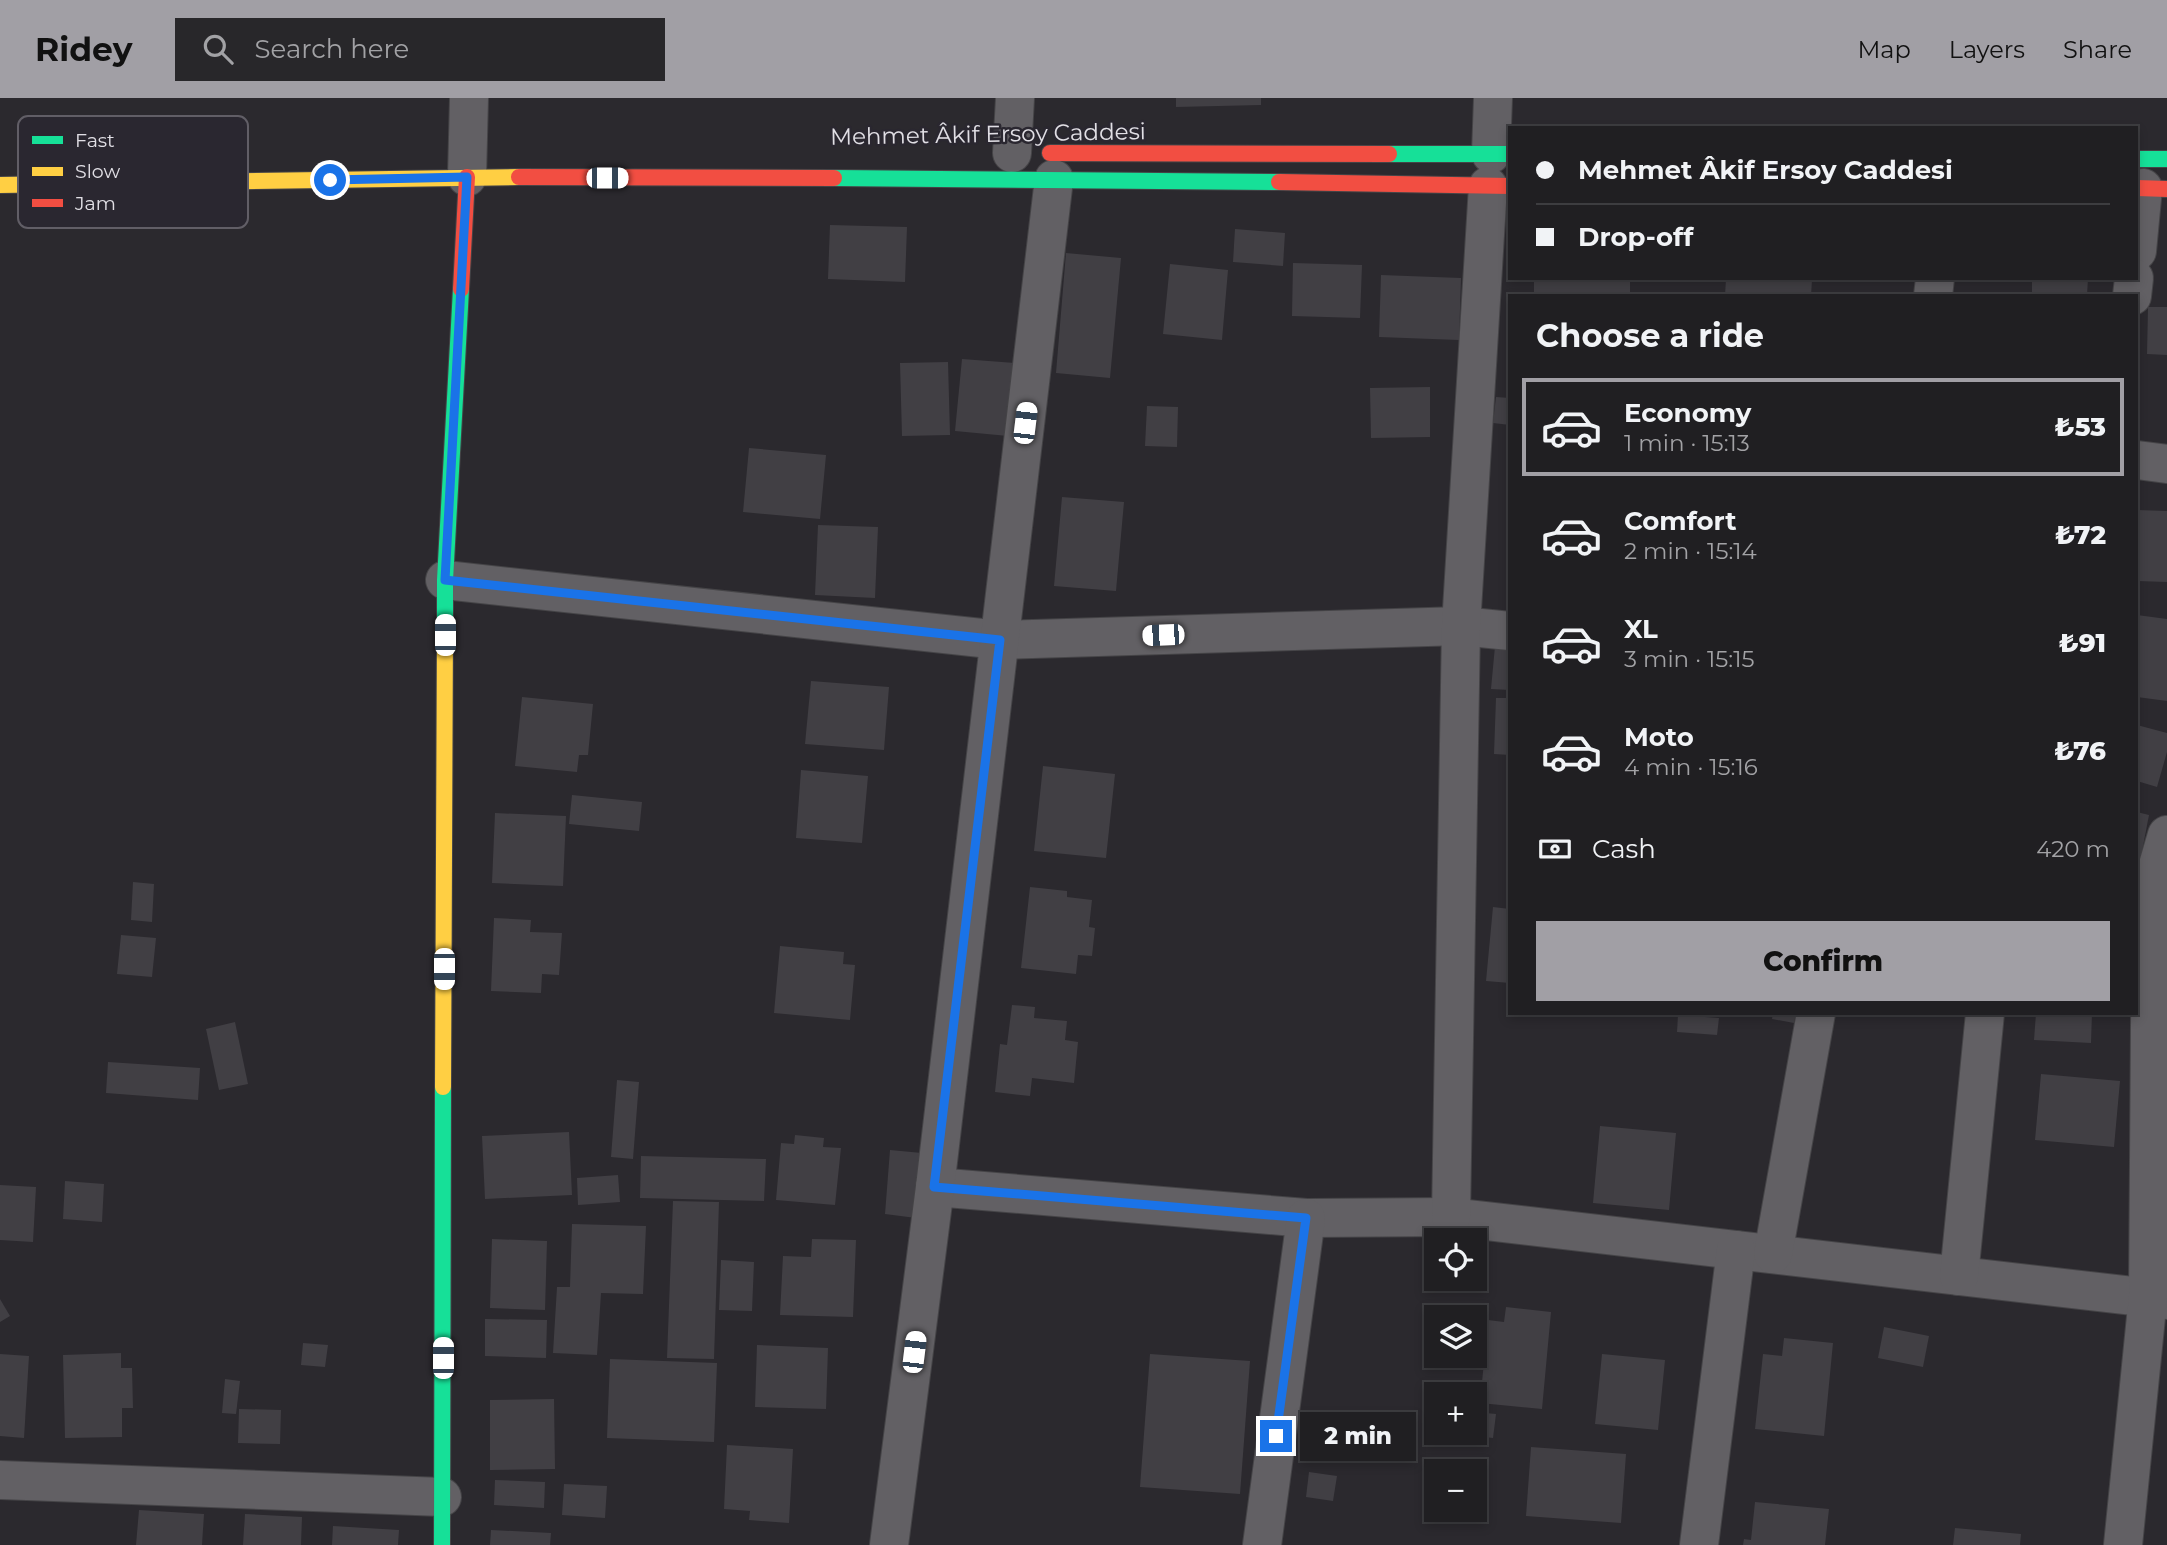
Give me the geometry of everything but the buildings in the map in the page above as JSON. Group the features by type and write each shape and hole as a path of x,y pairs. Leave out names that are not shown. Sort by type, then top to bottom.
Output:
{"main road":[{"name":"Mehmet Âkif Ersoy Caddesi","path":"1026,158 1500,170"},
{"name":"Mehmet Âkif Ersoy Caddesi","path":"248,181 467,177 1026,158 1500,170"},
{"path":"2146,181 2167,159"},
{"name":"Mehmet Âkif Ersoy Caddesi","path":"467,177 803,162"},
{"path":"442,1545 445,580 467,177"},
{"name":"Mehmet Âkif Ersoy Caddesi","path":"0,185 18,185"}],"street":[{"path":"467,177 469,98"},
{"path":"889,1545 1000,640 1026,158 1015,98"},
{"path":"1451,1217 1461,626 1500,170 1493,98"},
{"path":"2138,243 2146,181"},
{"path":"2138,460 2167,464"},
{"path":"445,580 1000,640 1461,626 1508,631"},
{"path":"2123,1545 2157,1299 2151,889 2167,835"},
{"path":"1773,1254 1816,1015"},
{"path":"1959,1276 1985,1015"},
{"path":"934,1187 1306,1218 1451,1217 2157,1299"},
{"path":"1262,1545 1306,1218"},
{"path":"1699,1545 1736,1250"},
{"path":"0,1480 442,1497"}],"traffic: fast":[{"path":"1389,154 1508,154"},
{"path":"2138,159 2167,159"},
{"path":"834,178 1279,182"},
{"path":"445,624 461,289"},
{"path":"442,1545 443,1087"}],"traffic: slow":[{"path":"248,181 519,177"},
{"path":"0,185 18,185"},
{"path":"443,1087 445,624"}],"traffic: jam":[{"path":"1050,153 1389,154"},
{"path":"461,289 467,177"},
{"path":"519,177 834,178"},
{"path":"1279,182 1508,186"},
{"path":"2138,188 2167,189"}],"route":[{"path":"330,180 467,177 445,580 1000,640 934,1187 1306,1218 1276,1436"}]}
